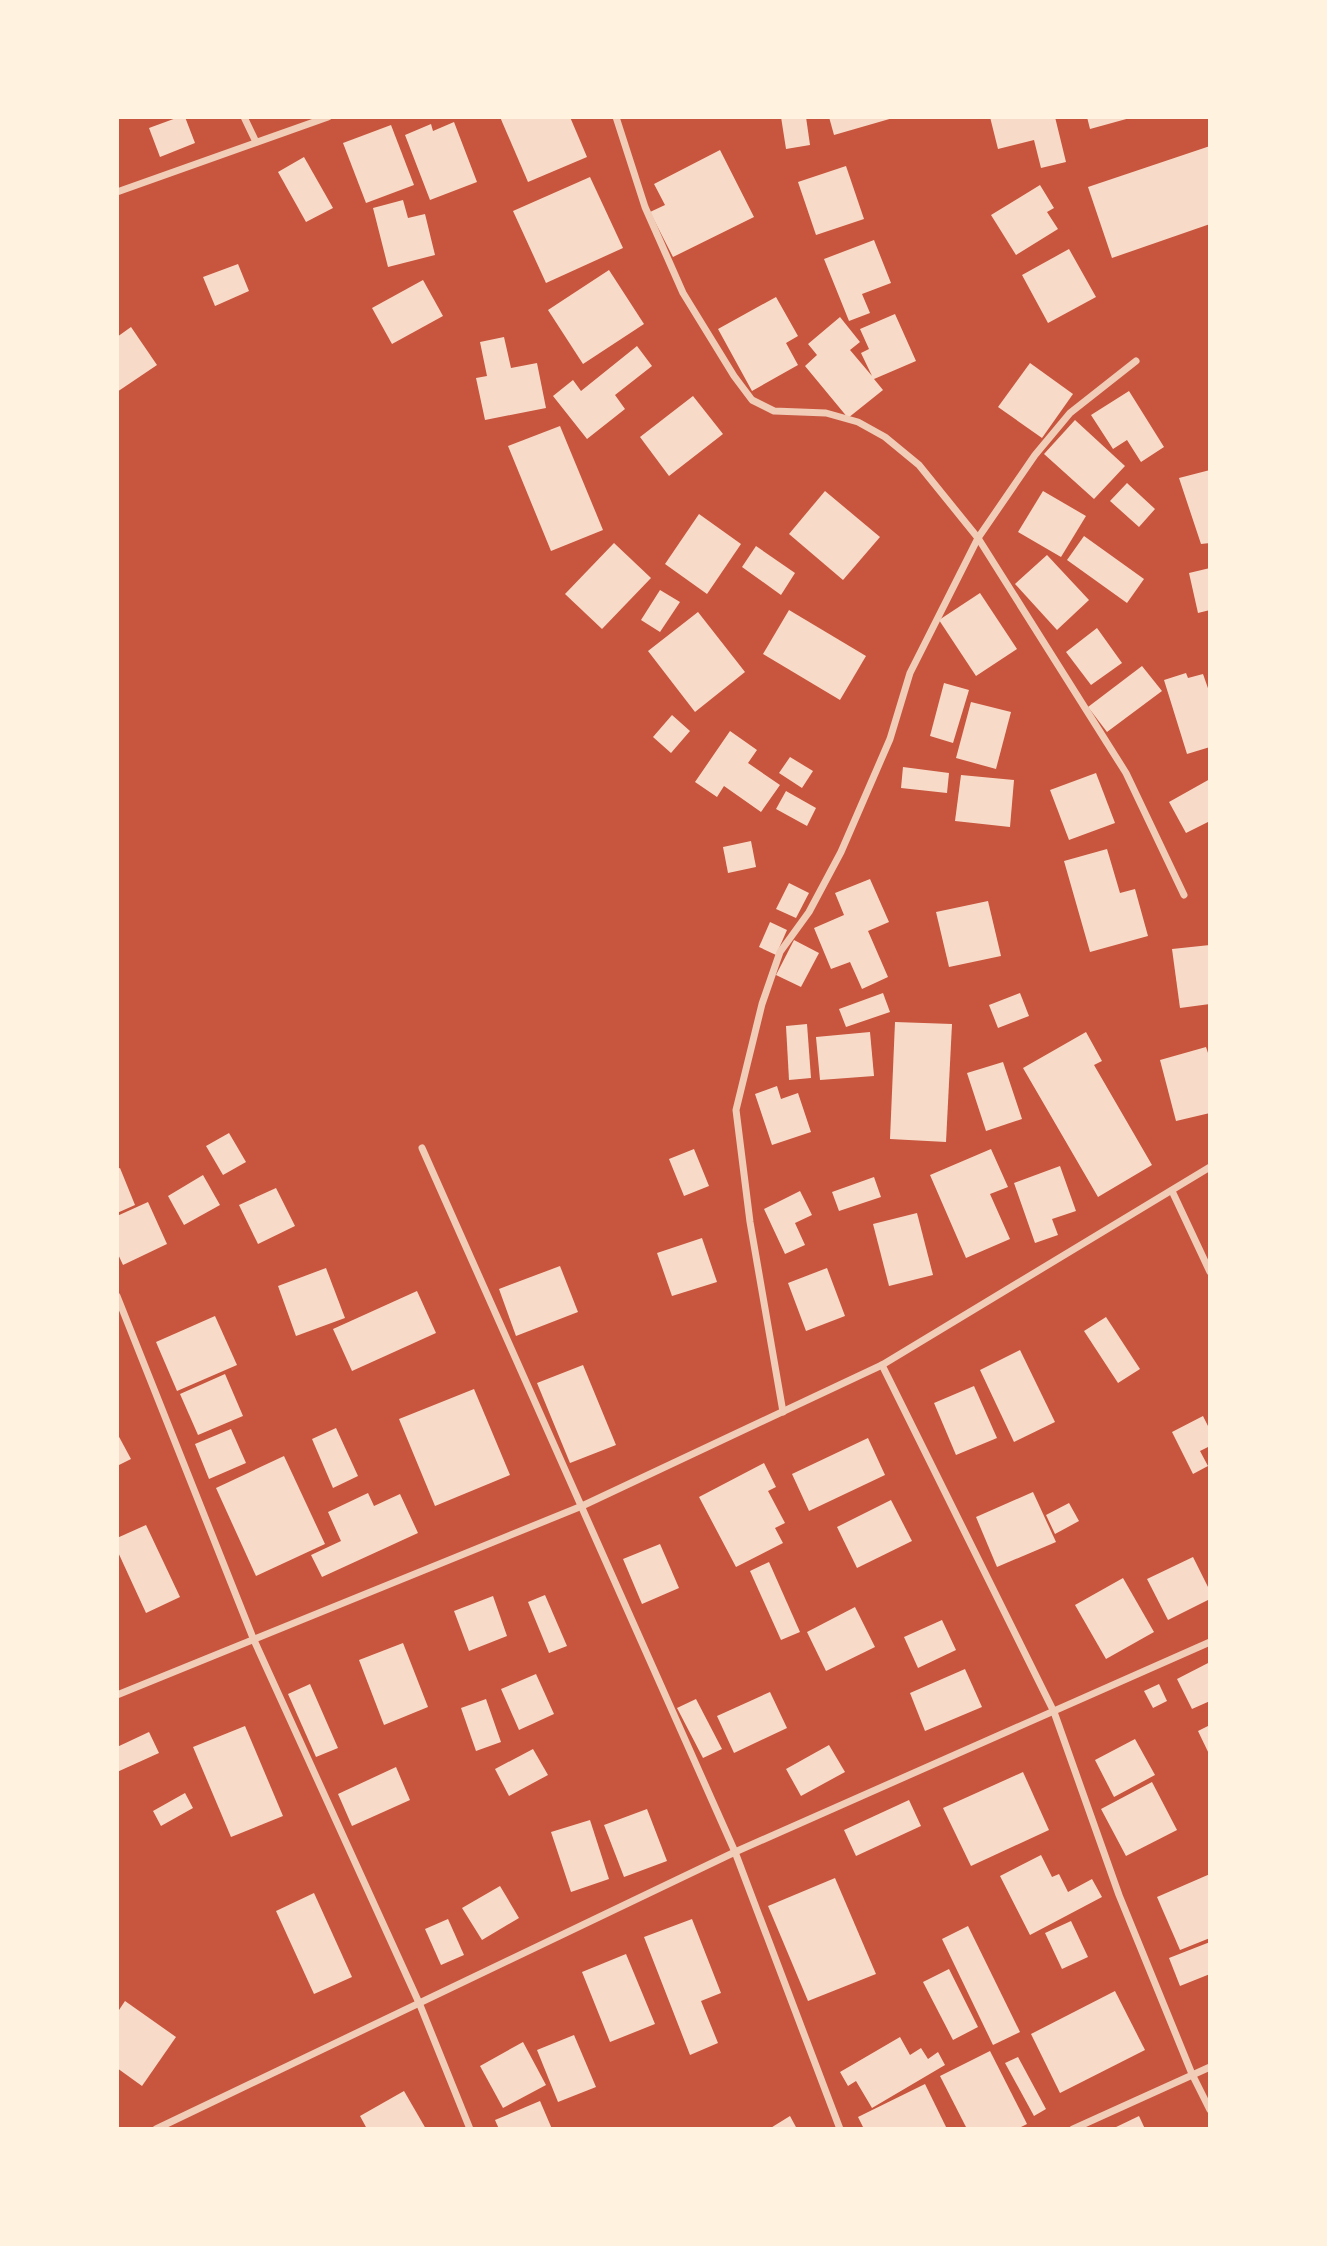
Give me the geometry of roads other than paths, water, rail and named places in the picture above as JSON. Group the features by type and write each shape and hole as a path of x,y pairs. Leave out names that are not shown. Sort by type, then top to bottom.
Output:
{"street":[{"path":"244,117 256,142"},
{"path":"117,192 328,117"},
{"path":"616,117 645,207 683,293 734,376 752,400 774,411 826,413 858,422 885,438 919,465 978,538 1126,774 1184,895"},
{"path":"783,1412 750,1222 736,1110 762,1004 780,952 809,912 841,852 890,739 910,673 978,538 1035,455 1070,413 1136,360"},
{"path":"422,1148 735,1852 840,2129"},
{"path":"117,1695 582,1506 882,1365 1210,1167"},
{"path":"1172,1191 1210,1272"},
{"path":"117,1296 253,1638 420,2005 470,2129"},
{"path":"882,1365 1054,1712 1119,1895 1192,2074 1210,2110"},
{"path":"156,2129 735,1852 1210,1642"},
{"path":"1073,2129 1210,2067"}]}
